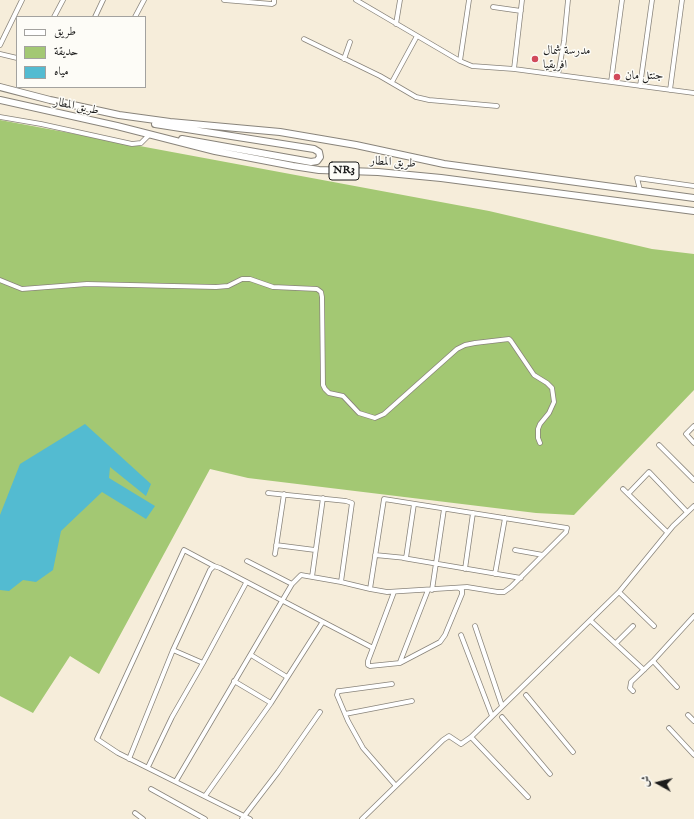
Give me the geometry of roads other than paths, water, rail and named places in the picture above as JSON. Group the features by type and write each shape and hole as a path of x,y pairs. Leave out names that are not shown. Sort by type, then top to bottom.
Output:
{"highway":[{"name":"طريق المطار","path":"0,87 100,111 170,122 280,132 356,145 444,164 694,198"},
{"name":"طريق المطار","path":"0,100 215,151 293,166 319,170 378,172 441,178 694,211"},
{"path":"100,111 169,126 314,149 319,152 320,157 317,161 311,162 119,127"}],"street":[{"path":"0,45 22,0"},
{"path":"54,16 62,0"},
{"path":"95,16 103,0"},
{"path":"136,16 144,0"},
{"path":"224,0 272,4 274,3 274,0"},
{"path":"356,0 460,61 472,66 694,93"},
{"path":"396,24 400,0"},
{"path":"460,61 469,0"},
{"path":"514,70 522,0"},
{"path":"558,76 564,41 568,0"},
{"path":"611,82 622,0"},
{"path":"640,86 652,0"},
{"path":"670,90 682,0"},
{"path":"493,7 521,11"},
{"path":"392,82 417,36"},
{"path":"304,39 392,82 409,93 429,100 497,106"},
{"path":"344,58 350,42"},
{"path":"0,54 16,58"},
{"path":"0,117 41,124 132,144 141,143 149,135"},
{"path":"640,190 637,178 694,186"},
{"path":"0,280 22,289 87,284 216,287 228,286 242,279 250,279 273,287 317,289 321,292 322,298 323,385 329,393 343,396 359,413 375,418 384,414 457,349 465,345 475,343 509,339 534,375 552,388 554,402 549,413 538,429 538,438 540,443"},
{"path":"694,426 686,434 694,443"},
{"path":"659,445 694,480"},
{"path":"628,494 649,472 687,512"},
{"path":"623,488 668,532"},
{"path":"268,493 346,501 352,504 341,582"},
{"path":"275,554 284,494"},
{"path":"312,577 323,498"},
{"path":"176,781 292,584 301,575 370,589 394,592 473,587 504,592 566,532 567,528 384,499 370,589"},
{"path":"403,558 407,556 414,504"},
{"path":"362,819 447,737 452,737 461,744 471,737 619,592 668,532 694,506"},
{"path":"400,663 430,590 436,564 444,509"},
{"path":"465,568 473,513"},
{"path":"495,574 504,518"},
{"path":"276,545 315,550"},
{"path":"250,819 243,818 176,781 129,759 97,739 184,550 373,648"},
{"path":"515,550 543,555"},
{"path":"375,555 403,558 520,578"},
{"path":"248,561 292,584"},
{"path":"129,759 173,650 210,570 214,566"},
{"path":"148,767 172,717 203,664 246,582"},
{"path":"394,592 368,661 368,665 400,663 436,644 442,639 462,594 462,590 457,588"},
{"path":"619,592 654,626"},
{"path":"633,691 630,688 631,682 653,661 694,616"},
{"path":"591,620 644,670"},
{"path":"204,796 271,703 322,622"},
{"path":"475,626 502,706"},
{"path":"616,643 633,626"},
{"path":"461,635 492,716"},
{"path":"173,650 203,664"},
{"path":"251,655 288,677"},
{"path":"653,661 678,686"},
{"path":"234,681 271,703"},
{"path":"392,684 338,691 337,696 363,748 396,786"},
{"path":"526,695 574,752"},
{"path":"345,714 412,701"},
{"path":"243,818 278,772 320,712"},
{"path":"688,715 694,721"},
{"path":"502,717 550,774"},
{"path":"669,728 694,755"},
{"path":"471,737 528,797"},
{"path":"151,789 204,819"},
{"path":"135,813 143,819"}],"water":[{"path":"85,424 151,484 146,496 110,467 109,478 155,506 146,519 102,492 61,531 53,570 36,582 23,580 9,591 0,590 0,515 20,464"}],"place":[{"name":"مدرسة شمال افريقيا","path":"535,59"},
{"name":"جنتل مان","path":"617,77"}]}
